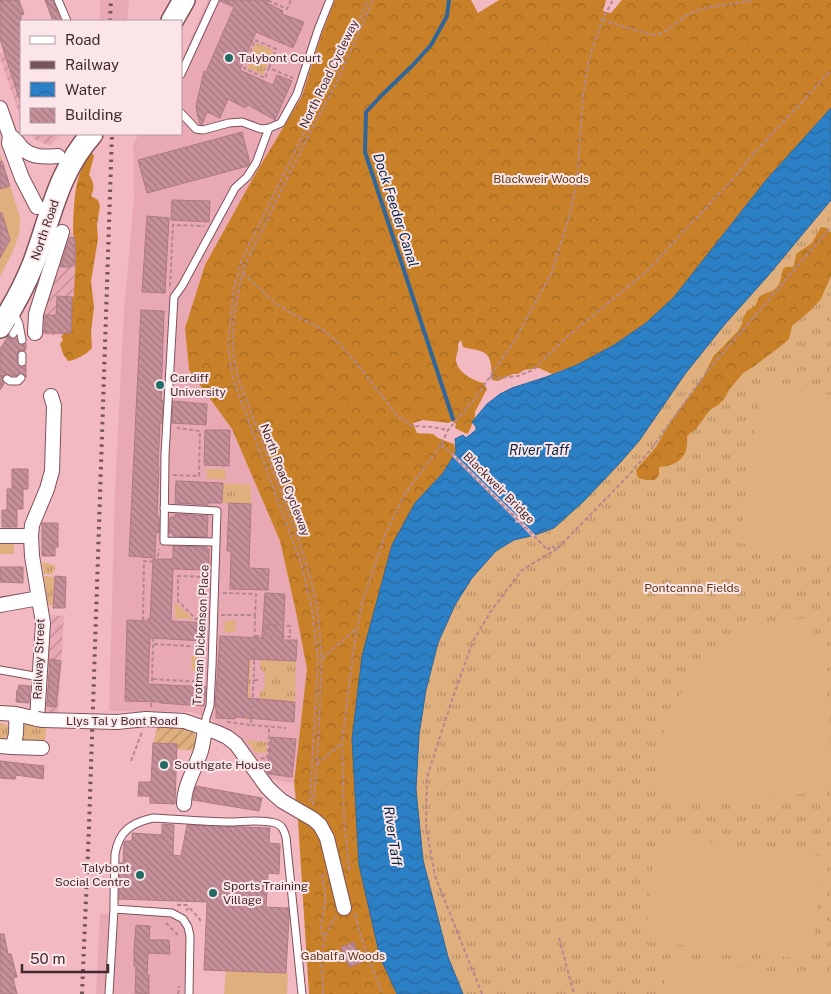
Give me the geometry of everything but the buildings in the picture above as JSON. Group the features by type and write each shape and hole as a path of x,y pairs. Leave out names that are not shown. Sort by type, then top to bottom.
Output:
{"main road":[{"path":"173,20 184,0"},
{"name":"North Road","path":"13,325 14,272 25,247 47,178 58,156 83,137"},
{"name":"North Road","path":"13,325 41,268 59,186 83,137"}],"street":[{"path":"0,108 10,136 9,143 22,178 37,207"},
{"path":"10,136 16,139 20,146 31,154 43,157 58,156"},
{"path":"35,333 41,268 62,232"},
{"name":"Railway Street","path":"37,719 43,623 32,556 31,536 32,525 47,489 52,471 54,406 51,396"},
{"path":"0,536 24,536"},
{"path":"0,605 39,598"},
{"name":"Llys Tal y Bont Road","path":"0,712 43,720 117,722 146,719 184,721 227,737 236,744 267,787 282,801 320,825 328,838 349,910"},
{"path":"5,747 15,740 16,714"},
{"path":"184,804 189,780 204,740 204,728"},
{"path":"5,747 42,748"}],"lane":[{"path":"58,0 67,20"},
{"path":"182,72 215,0"},
{"path":"182,114 196,129 203,130 230,123 242,122 261,129 280,123 297,94 330,0"},
{"path":"216,542 164,540 167,402 174,297 182,286 235,188 247,177 256,163 269,128"},
{"path":"7,379 18,381 21,378"},
{"name":"Trotman Dickenson Place","path":"164,508 217,511 210,706 204,728"},
{"path":"0,670 40,676"},
{"path":"183,820 184,804"},
{"path":"109,994 115,854 118,842 129,827 153,818 263,822 276,823 281,826 285,831 286,837 302,994"},
{"path":"114,910 172,912 183,919 188,926 190,936 188,994"}],"path":[{"path":"269,0 269,2 287,10 291,0"},
{"path":"311,818 318,660 312,609 301,564 233,379 228,343 234,288 242,259 336,72 368,0"},
{"name":"North Road Cycleway","path":"311,818 317,765 322,658 317,607 298,538 242,391 234,364 232,344 234,314 243,273 255,244 313,126 336,84 372,0"},
{"path":"349,876 344,820 342,743 353,653 362,603 385,535 405,494 441,444 448,430 474,400 515,340 552,272 569,217 577,182 583,95 589,60 602,20 613,0"},
{"path":"602,20 652,35 659,35 689,14 702,9 752,0"},
{"path":"255,40 276,49 269,68 265,78 244,68 255,40"},
{"path":"269,68 298,80"},
{"path":"490,377 518,376 533,370 568,336 646,272 831,70"},
{"path":"170,285 173,225 208,226"},
{"path":"482,994 435,876 426,826 427,776 474,641 491,610 522,570 557,549 628,476 652,448 704,374 831,227"},
{"path":"243,273 275,303 323,330 340,344 397,415 405,422 412,426 448,430"},
{"path":"171,475 199,476 200,431 172,428"},
{"name":"Blackweir Bridge","path":"441,444 546,550 552,546 557,549"},
{"path":"208,616 208,620 196,619 178,601 178,576 210,577"},
{"path":"220,593 256,594 251,725"},
{"path":"219,615 256,615"},
{"path":"255,636 290,637 290,626 266,625 266,636"},
{"path":"322,658 357,628"},
{"path":"153,644 207,647"},
{"path":"152,679 206,682"},
{"path":"254,680 260,680"},
{"path":"222,721 286,728"},
{"path":"257,757 267,759 269,727"},
{"path":"317,765 342,743"},
{"path":"320,866 325,894 321,930 324,937"},
{"path":"323,994 324,937 339,911 349,910 383,994"},
{"path":"164,921 182,939"},
{"path":"559,938 574,994"},
{"path":"178,994 179,985"}],"shaded area":[{"path":"100,0 129,0 127,20 100,20"},
{"name":"Cardiff University","path":"208,0 335,0 322,33 302,96 253,178 205,265 185,328 189,370 232,429 280,541 307,669 294,783 268,779 233,734 214,721 192,712 109,711 115,491 124,311 134,198 133,144 138,135 182,135 182,59"},
{"path":"20,46 20,116 0,58 0,53"},
{"path":"30,135 59,135 50,146 36,140"},
{"path":"68,230 78,238 75,335 43,335 43,315"},
{"path":"52,615 64,616 58,713 44,712"},
{"path":"100,914 159,915 173,918 179,922 187,934 184,994 96,994"}],"green space":[{"name":"Blackweir Woods","path":"335,0 471,0 478,13 499,0 606,0 603,11 611,13 622,0 831,0 831,108 767,179 674,297 646,323 614,345 577,365 552,374 539,368 524,370 498,381 492,380 490,362 487,355 480,351 463,347 461,340 458,344 456,360 459,368 466,375 484,383 487,389 475,412 475,418 470,430 467,434 455,428 456,424 452,421 449,423 423,420 413,423 417,433 433,434 454,444 456,452 443,473 415,503 352,739 359,865 380,957 397,994 309,994 294,783 307,669 280,541 232,429 189,370 185,328 205,265 253,178 302,96 322,33"},
{"path":"256,43 273,50 263,75 247,68"},
{"path":"90,153 94,156 89,175 93,185 91,196 98,200 100,206 97,225 98,239 91,281 94,307 91,332 92,348 81,356 68,361 63,354 60,344 64,333 71,333 75,264 74,202 80,172"},
{"path":"0,154 20,217 20,225 14,248 0,277"},
{"name":"Pontcanna Fields","path":"831,200 831,994 463,994 448,957 423,860 416,789 419,735 426,690 438,643 455,605 472,578 496,551 514,540 554,528 639,441 685,374"},
{"path":"821,227 827,228 831,232 831,276 821,299 792,326 789,339 743,373 724,399 710,410 696,429 687,436 686,449 681,459 672,465 659,467 659,475 655,480 638,478 636,470 656,447 670,422 703,378 713,357 738,331 747,311 756,305 759,297 778,286 783,269 794,266 796,254 812,243"},
{"path":"761,388 831,395 831,554 740,543"},
{"path":"207,469 225,469 226,479 207,479"},
{"path":"223,483 251,485 251,504 222,503"},
{"path":"0,540 14,541 14,554 0,554"},
{"path":"42,562 55,565 53,574 44,574"},
{"path":"44,576 54,577 53,605 48,605"},
{"path":"175,602 193,619 175,618"},
{"path":"809,618 825,669 831,750 831,785 823,791 813,793 711,801 661,796 659,757 663,734 682,691 701,665 725,645 756,628 772,623"},
{"path":"225,621 236,621 235,632 224,632"},
{"path":"249,638 252,638 249,720 246,720"},
{"path":"198,655 198,671 192,671 191,656"},
{"path":"261,659 296,661 295,703 259,699 260,693 264,688 265,674 260,668"},
{"path":"0,723 10,728 9,735 3,740 0,740"},
{"path":"22,724 46,725 45,744 22,742"},
{"path":"158,726 180,727 192,731 196,736 196,751 177,749 177,744 153,743"},
{"path":"247,740 267,742 266,753 255,752"},
{"path":"656,836 823,856 811,960 646,941"},
{"path":"667,959 831,978 831,994 663,994"},
{"path":"226,970 288,973 287,994 224,994"}],"water":[{"name":"River Taff","path":"831,108 831,200 725,324 685,374 639,441 619,464 584,501 554,528 514,540 496,551 472,578 455,605 438,643 426,690 419,735 416,789 423,860 448,957 463,994 397,994 380,957 359,865 352,739 362,656 392,545 415,503 443,473 456,452 455,439 463,435 466,438 476,430 472,422 487,404 512,388 577,365 614,345 646,323 674,297 767,179"}],"pier":[{"path":"453,453 521,518 537,537 533,538 518,522 515,522 516,520 451,455"}],"waterway":[{"name":"Dock Feeder Canal","path":"449,0 447,16 431,45 366,112 365,152 453,419"}],"railway":[{"path":"110,20 111,0"},
{"path":"82,994 112,135"}],"place":[{"name":"Talybont Court","path":"229,58"},
{"name":"Cardiff University","path":"160,385"},
{"name":"Southgate House","path":"164,765"},
{"name":"Talybont Social Centre","path":"140,875"},
{"name":"Sports Training Village","path":"213,893"}],"park label":[{"name":"Gabalfa Woods","path":"343,956"}]}
